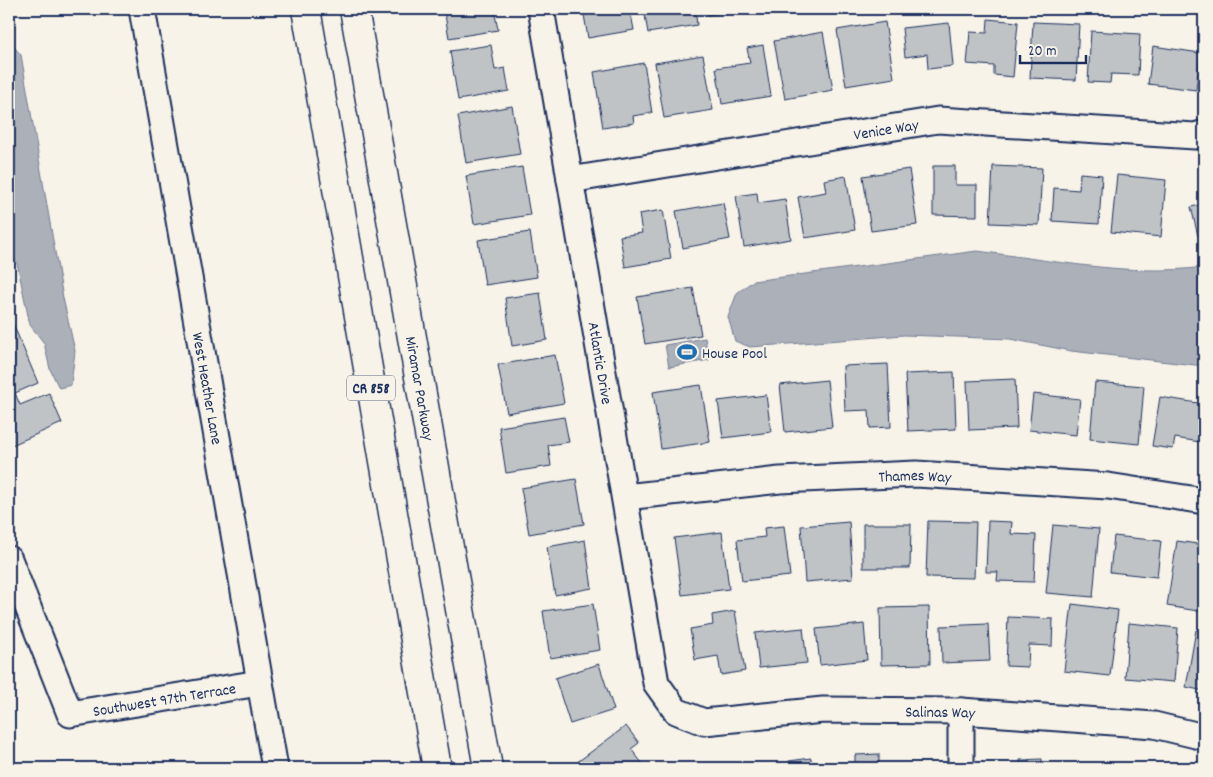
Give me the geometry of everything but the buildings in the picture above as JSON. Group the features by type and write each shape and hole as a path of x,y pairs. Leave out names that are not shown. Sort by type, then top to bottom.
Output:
{"main road":[{"name":"CR 858","path":"306,9 437,768"},
{"name":"Miramar Parkway","path":"354,9 488,768"}],"street":[{"name":"West Heather Lane","path":"142,9 275,768"},
{"name":"Atlantic Drive","path":"541,9 656,683 676,711"},
{"name":"Venice Way","path":"570,180 938,120 1195,136 1204,133"},
{"name":"Thames Way","path":"625,497 780,480 916,474 1108,486 1204,501"},
{"name":"Southwest 97th Terrace","path":"9,559 70,714 259,682"},
{"name":"Salinas Way","path":"676,711 704,722 823,710 961,711 1154,725 1204,736"},
{"path":"961,711 961,768"}],"shaded area":[{"path":"9,41 21,55 63,298 75,351 71,385 59,388 50,369 44,343 30,325 17,263 9,250"},
{"path":"977,251 1119,269 1176,270 1204,267 1204,366 1071,351 1010,339 904,335 750,347 735,341 728,317 737,293 753,281"},
{"name":"House Pool","path":"705,338 709,360 669,367 665,345"}],"place":[{"name":"House Pool","path":"687,352"}]}
